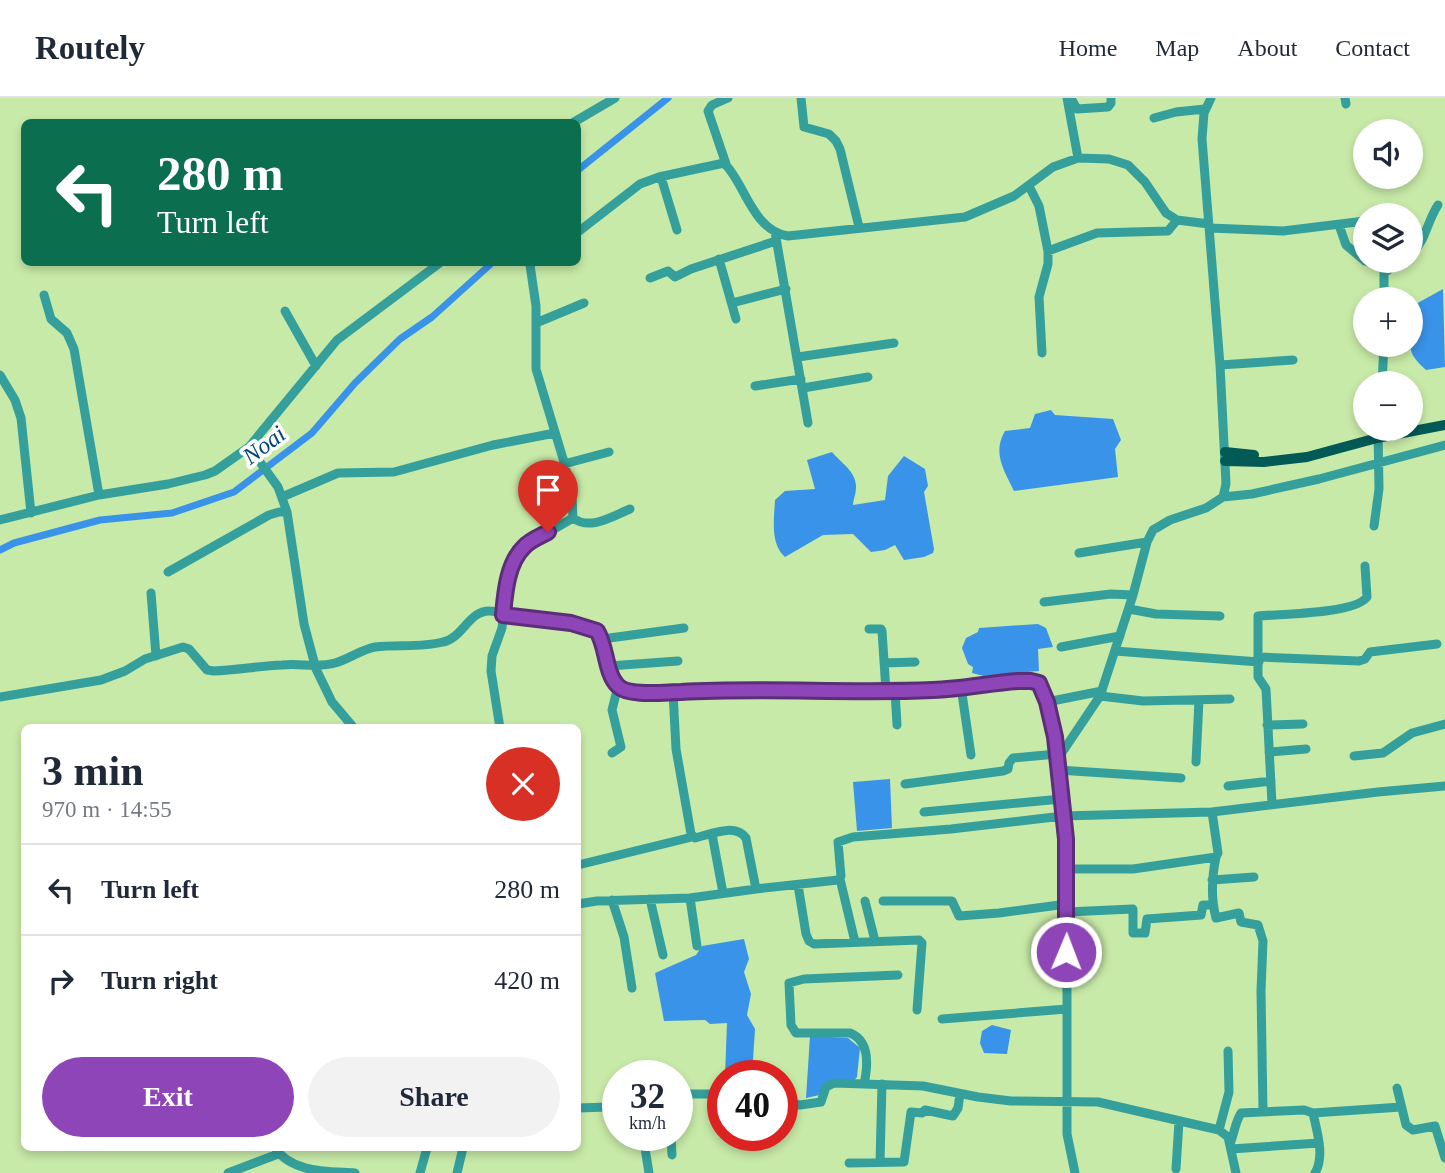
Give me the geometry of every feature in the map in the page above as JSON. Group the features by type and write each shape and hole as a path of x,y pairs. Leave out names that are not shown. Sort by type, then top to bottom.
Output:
{"main road":[{"path":"1423,423 1445,418"},
{"path":"1423,428 1445,425"},
{"path":"1225,457 1316,449 1353,439"}],"street":[{"path":"579,119 615,98"},
{"path":"728,98 712,105 708,111 726,164 752,207 776,237 808,423"},
{"path":"801,98 804,127 829,134 840,149 859,227"},
{"path":"1069,98 1077,109 1108,107 1111,98"},
{"path":"1069,98 1079,158"},
{"path":"1211,98 1205,109 1202,139 1220,365 1226,484 1223,497"},
{"path":"1154,118 1175,112 1205,109"},
{"path":"650,278 668,271 675,277 776,237 965,217 1014,196 1053,167 1079,158 1109,159 1128,166 1144,182 1160,207 1177,220 1209,226 1283,231 1353,223"},
{"path":"581,230 632,188 661,177 726,164"},
{"path":"661,177 677,230"},
{"path":"1029,186 1039,206 1048,251 1048,264 1039,297 1042,353"},
{"path":"1424,236 1430,216 1438,205"},
{"path":"1048,251 1097,233 1168,230 1177,220"},
{"path":"1339,225 1346,245 1353,251"},
{"path":"719,259 736,319"},
{"path":"0,520 99,495 121,493 205,475 249,447 337,340 436,266"},
{"path":"530,266 536,306 536,369 572,496 573,518 589,524 630,509"},
{"path":"732,303 786,289"},
{"path":"44,295 51,320 67,333 74,349 99,495"},
{"path":"536,323 584,303"},
{"path":"285,310 316,366"},
{"path":"798,357 894,344"},
{"path":"1220,365 1293,360"},
{"path":"0,375 15,400 21,418 31,513"},
{"path":"755,386 868,377"},
{"path":"282,497 338,473 394,472 493,445 555,433"},
{"path":"1374,526 1379,489 1378,441"},
{"path":"1057,761 1101,693 1129,609 1147,542 1158,525 1206,508 1223,497 1252,494 1319,479 1445,445"},
{"path":"249,447 278,487 282,497 287,512 304,624 315,665 332,702 351,724"},
{"path":"564,464 609,452"},
{"path":"541,501 548,532"},
{"path":"168,572 261,519 287,512"},
{"path":"499,724 491,671 492,656 502,628 506,589 513,563 523,547 573,518"},
{"path":"1079,553 1147,542"},
{"path":"1272,804 1266,689 1258,677 1258,616 1338,609 1360,604 1367,597 1366,566"},
{"path":"151,593 156,656"},
{"path":"1044,602 1111,594 1133,595"},
{"path":"1129,609 1156,614 1220,616"},
{"path":"0,697 101,680 125,671 135,663 183,647 189,649 207,670 214,671 284,664 335,664 374,647 446,642 460,633 480,613 490,611 597,631 618,686 626,691 890,691 1036,681 1047,702 1063,816 1067,869 1067,1134 1075,1173"},
{"path":"602,639 684,628"},
{"path":"869,629 881,629 882,632 884,663 897,725"},
{"path":"1061,647 1120,636"},
{"path":"1115,651 1359,661 1365,659 1370,652 1437,644"},
{"path":"609,666 678,661"},
{"path":"884,663 915,662"},
{"path":"611,753 621,747 612,710 618,686"},
{"path":"961,687 971,755"},
{"path":"673,692 677,749 692,837"},
{"path":"1047,702 1101,693 1143,701 1230,699"},
{"path":"1196,762 1199,700"},
{"path":"1267,725 1303,724"},
{"path":"1354,757 1383,753 1412,733 1445,724"},
{"path":"1269,752 1306,749"},
{"path":"905,784 1003,771 1008,769 1013,758 1057,761 1181,778"},
{"path":"1228,786 1271,781"},
{"path":"855,942 840,879 838,842 842,839 1063,816 1212,812 1445,786"},
{"path":"924,812 1060,799"},
{"path":"1212,812 1218,853 1212,880 1216,918 1239,913 1241,922 1258,925 1263,941 1261,1016 1264,1111"},
{"path":"581,864 692,837 736,830 742,832 746,838 756,889"},
{"path":"712,834 723,893"},
{"path":"1067,869 1133,869 1216,857"},
{"path":"1212,880 1254,877"},
{"path":"581,904 690,898 840,879"},
{"path":"798,885 809,941 820,944 916,940 922,943 917,1010"},
{"path":"690,898 697,946"},
{"path":"650,899 663,955"},
{"path":"612,901 624,937 632,988"},
{"path":"865,901 875,941"},
{"path":"883,901 953,901 959,916 1066,908 1133,909 1133,933 1145,933 1147,919 1200,915 1203,905 1213,905"},
{"path":"864,1084 867,1071 865,1052 862,1041 856,1036 850,1033 796,1033 791,1025 789,983 804,979 898,975"},
{"path":"942,1019 1067,1009"},
{"path":"1219,1130 1229,1091 1228,1051"},
{"path":"798,1105 821,1102 826,1087 834,1083 923,1086 1011,1101 1098,1102 1219,1130 1228,1137 1236,1173"},
{"path":"880,1162 882,1084"},
{"path":"1397,1087 1406,1125 1409,1129 1435,1126 1443,1144 1445,1158"},
{"path":"849,1163 904,1162 912,1112 922,1113 925,1110 953,1116 958,1108 960,1094"},
{"path":"581,1108 602,1107"},
{"path":"1230,1146 1234,1125 1241,1112 1304,1110 1313,1113 1402,1107"},
{"path":"1313,1113 1319,1143 1319,1165 1315,1173"},
{"path":"1176,1169 1179,1121"},
{"path":"1230,1146 1319,1143"},
{"path":"228,1173 276,1151 298,1167 311,1171 355,1173"},
{"path":"420,1173 426,1151"},
{"path":"457,1173 462,1151"},
{"path":"645,1151 649,1173"},
{"path":"672,1151 672,1155"}],"water":[{"path":"1443,289 1445,367 1426,370 1414,357 1423,357 1423,300"},
{"path":"1051,410 1055,415 1113,419 1121,440 1115,449 1118,477 1014,491 999,454 1001,439 1005,431 1030,428 1035,414"},
{"path":"832,452 848,468 856,482 853,505 885,500 888,476 904,456 925,469 928,486 924,492 933,553 904,560 895,545 871,552 853,534 823,535 785,557 780,552 775,538 775,500 785,491 815,489 807,460"},
{"path":"1038,624 1046,628 1053,647 1038,649 1039,671 984,676 972,673 973,667 968,664 962,648 966,638 978,632 979,628"},
{"path":"890,779 892,828 857,831 853,782"},
{"path":"744,939 749,959 744,972 751,994 747,1015 755,1029 753,1060 726,1060 727,1023 710,1024 705,1020 664,1021 655,973 696,955 702,946"},
{"path":"992,1025 1011,1030 1007,1054 984,1053 980,1043 982,1031"},
{"path":"810,1036 848,1038 860,1048 857,1077 850,1085 828,1086 824,1094 806,1098"}],"waterway":[{"name":"Noai","path":"581,168 668,98"},
{"name":"Noai","path":"0,550 14,543 100,520 172,513 234,492 312,433 355,383 400,339 432,317 489,266"}],"route":[{"path":"548,532 523,547 513,563 503,615 571,623 597,631 602,639 611,673 618,686 626,691 898,691 1018,681 1039,683 1047,702 1055,737 1066,839 1066,952"}]}
